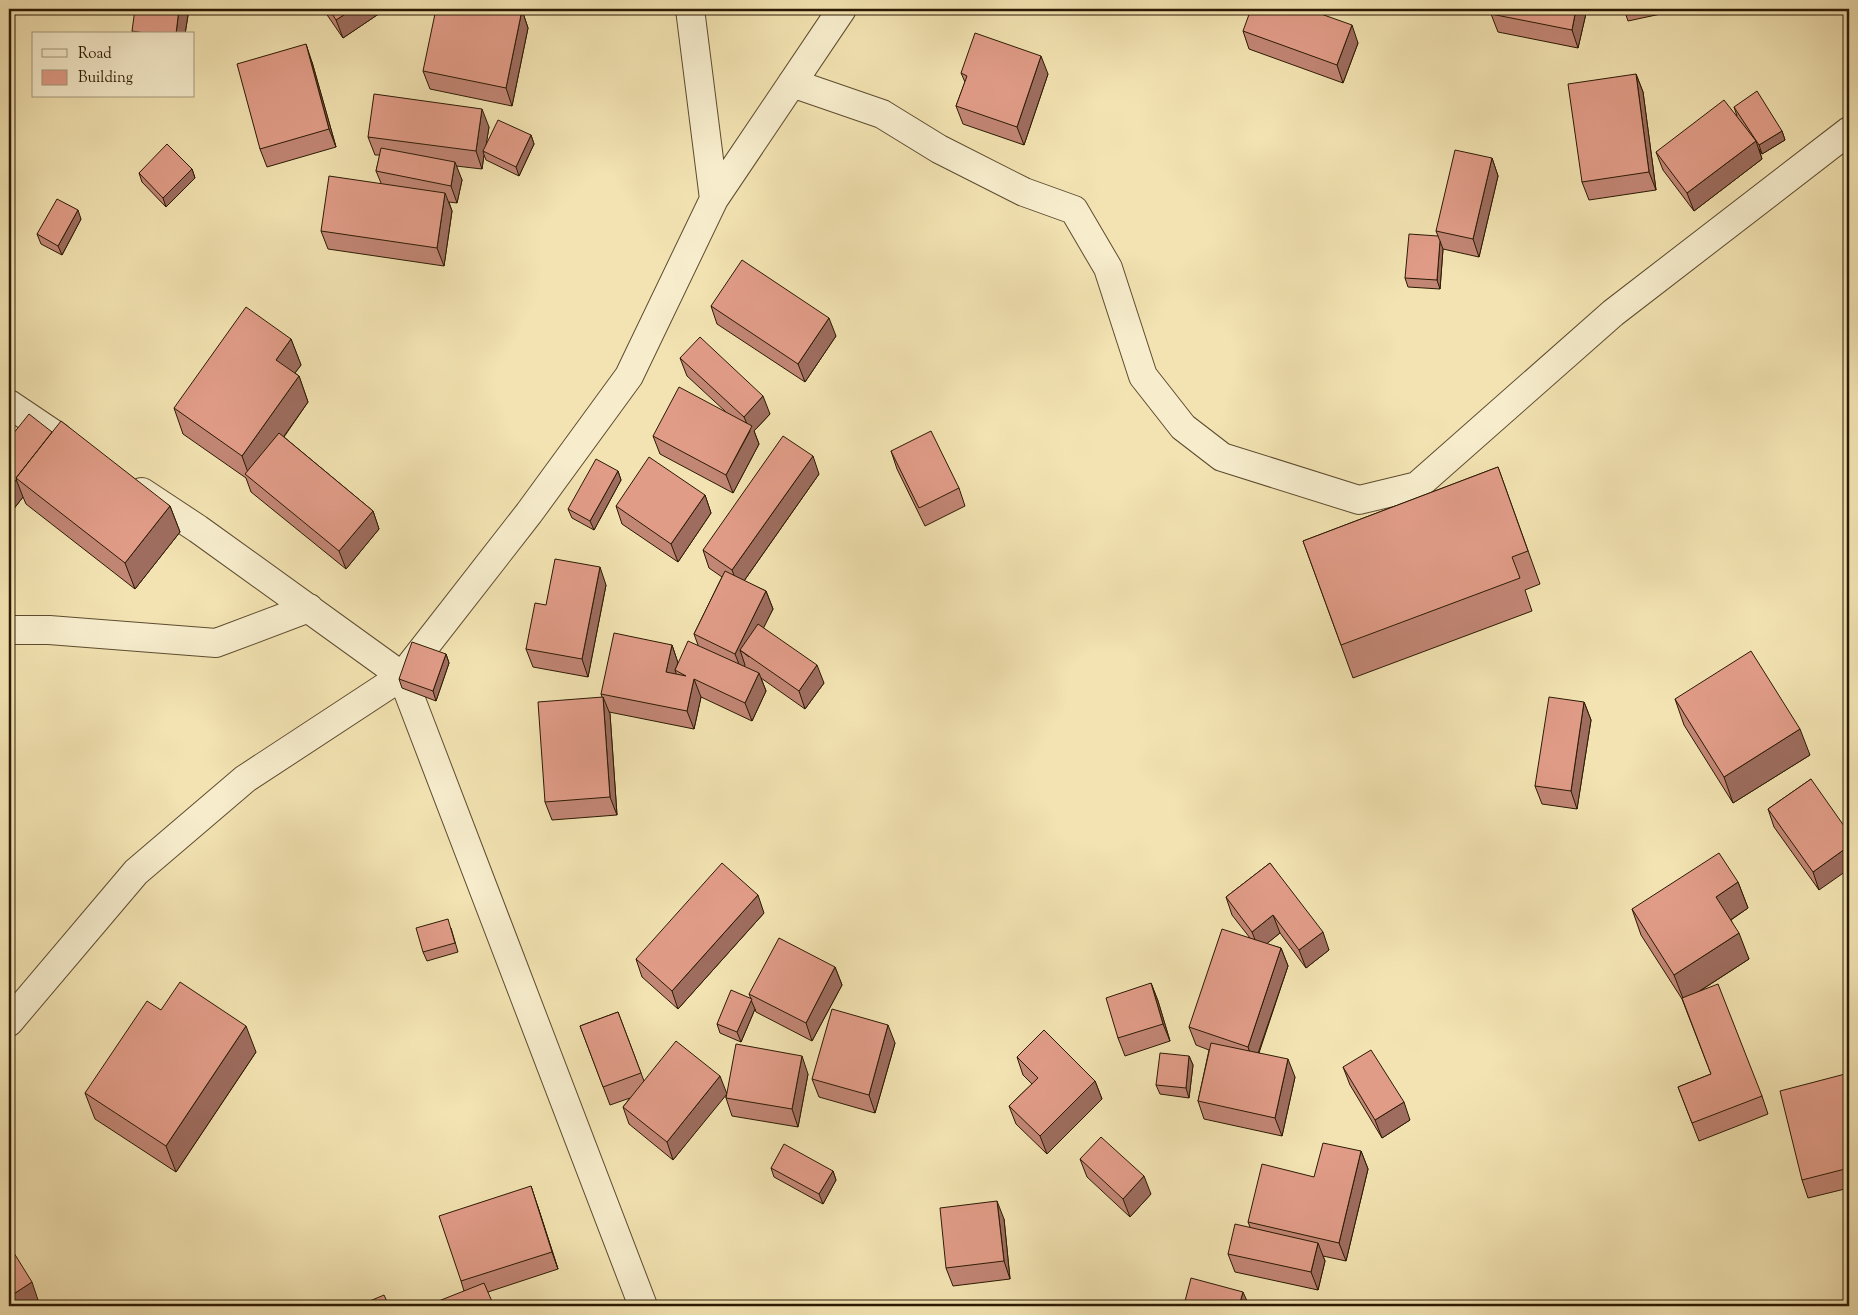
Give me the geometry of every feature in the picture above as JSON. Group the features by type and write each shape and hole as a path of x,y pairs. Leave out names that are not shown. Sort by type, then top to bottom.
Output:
{"street":[{"path":"690,9 714,199"},
{"path":"9,1022 136,872 245,779 402,676 529,513 629,376 714,199 842,9"},
{"path":"792,83 882,114 940,149 1024,192 1074,210 1108,268 1143,376 1183,427 1222,457 1359,500 1417,486 1613,313 1849,131"},
{"path":"9,404 83,453"},
{"path":"124,480 198,529 402,676 643,1306"},
{"path":"9,630 49,630 216,643 309,608"}],"building":[{"path":"135,9 179,9 176,32 132,31"},
{"path":"329,9 353,9 336,20"},
{"path":"436,9 522,10 506,88 423,71"},
{"path":"1251,9 1307,9 1352,25 1337,65 1243,31"},
{"path":"1492,9 1576,9 1572,30 1491,14"},
{"path":"975,33 1041,56 1017,127 956,106 967,76 961,73"},
{"path":"306,44 329,129 260,149 237,64"},
{"path":"1636,74 1649,172 1582,182 1568,84"},
{"path":"1757,91 1782,131 1759,145 1734,107"},
{"path":"374,94 482,109 476,151 368,137"},
{"path":"1724,100 1756,141 1687,193 1656,152"},
{"path":"498,120 531,135 516,167 483,151"},
{"path":"167,144 192,169 163,198 139,173"},
{"path":"381,148 455,162 451,186 376,171"},
{"path":"1455,150 1492,158 1473,239 1436,231"},
{"path":"329,176 445,193 437,248 321,231"},
{"path":"57,199 78,210 58,246 37,234"},
{"path":"1409,234 1438,236 1440,241 1437,280 1405,278"},
{"path":"742,260 829,318 798,364 711,306"},
{"path":"246,307 291,339 276,360 299,376 242,456 174,408"},
{"path":"700,337 763,396 744,417 680,358"},
{"path":"679,387 752,426 726,475 653,436"},
{"path":"29,414 52,432 9,489 9,439"},
{"path":"61,421 170,506 125,563 16,478"},
{"path":"931,431 959,488 919,508 891,451"},
{"path":"279,433 373,511 339,551 245,474"},
{"path":"783,436 813,456 732,570 703,550"},
{"path":"649,457 705,495 671,544 616,506"},
{"path":"596,459 618,471 590,521 568,509"},
{"path":"1498,467 1528,551 1512,557 1520,578 1341,645 1303,541"},
{"path":"555,559 600,567 582,659 526,649 535,603 546,605"},
{"path":"725,571 766,591 735,654 694,634"},
{"path":"758,624 817,665 799,691 740,650"},
{"path":"614,633 672,645 666,672 686,676 675,670 688,641 759,673 745,703 694,679 687,711 601,694"},
{"path":"412,642 446,654 433,691 399,679"},
{"path":"1751,651 1800,729 1724,777 1675,699"},
{"path":"603,697 610,797 545,802 538,702"},
{"path":"1549,697 1584,702 1571,791 1535,786"},
{"path":"1811,779 1849,833 1849,846 1813,872 1768,809"},
{"path":"1719,853 1738,882 1716,897 1739,933 1674,975 1632,909"},
{"path":"722,863 758,895 672,991 636,959"},
{"path":"1270,863 1323,932 1299,950 1273,915 1252,932 1226,897"},
{"path":"448,919 455,943 423,952 416,928"},
{"path":"1222,929 1281,948 1248,1047 1189,1027"},
{"path":"779,938 835,967 806,1023 749,994"},
{"path":"180,982 246,1026 166,1146 85,1093 147,1001 161,1010"},
{"path":"1151,983 1163,1024 1118,1038 1106,998"},
{"path":"1718,984 1762,1096 1692,1123 1678,1087 1711,1074 1682,998"},
{"path":"731,990 752,999 737,1032 717,1024"},
{"path":"832,1009 888,1025 869,1095 812,1079"},
{"path":"618,1012 641,1073 603,1087 580,1026"},
{"path":"1044,1030 1095,1081 1040,1136 1009,1106 1038,1078 1017,1057"},
{"path":"676,1041 720,1076 667,1142 623,1107"},
{"path":"1211,1043 1288,1059 1275,1118 1198,1101"},
{"path":"736,1044 802,1056 792,1109 726,1098"},
{"path":"1371,1050 1404,1102 1375,1120 1343,1067"},
{"path":"1160,1053 1189,1056 1186,1088 1156,1085"},
{"path":"1849,1073 1849,1168 1802,1180 1780,1091"},
{"path":"1101,1137 1144,1176 1123,1199 1080,1159"},
{"path":"1323,1143 1361,1151 1339,1243 1248,1222 1262,1164 1314,1177"},
{"path":"784,1144 833,1171 819,1194 771,1168"},
{"path":"531,1186 552,1252 461,1281 439,1216"},
{"path":"997,1201 1004,1261 946,1268 940,1208"},
{"path":"1235,1224 1318,1243 1311,1272 1228,1254"},
{"path":"14,1253 32,1282 9,1297 9,1257"},
{"path":"1191,1278 1243,1292 1239,1306 1184,1305"},
{"path":"484,1283 494,1306 426,1306"},
{"path":"384,1295 389,1306 358,1306"}]}
